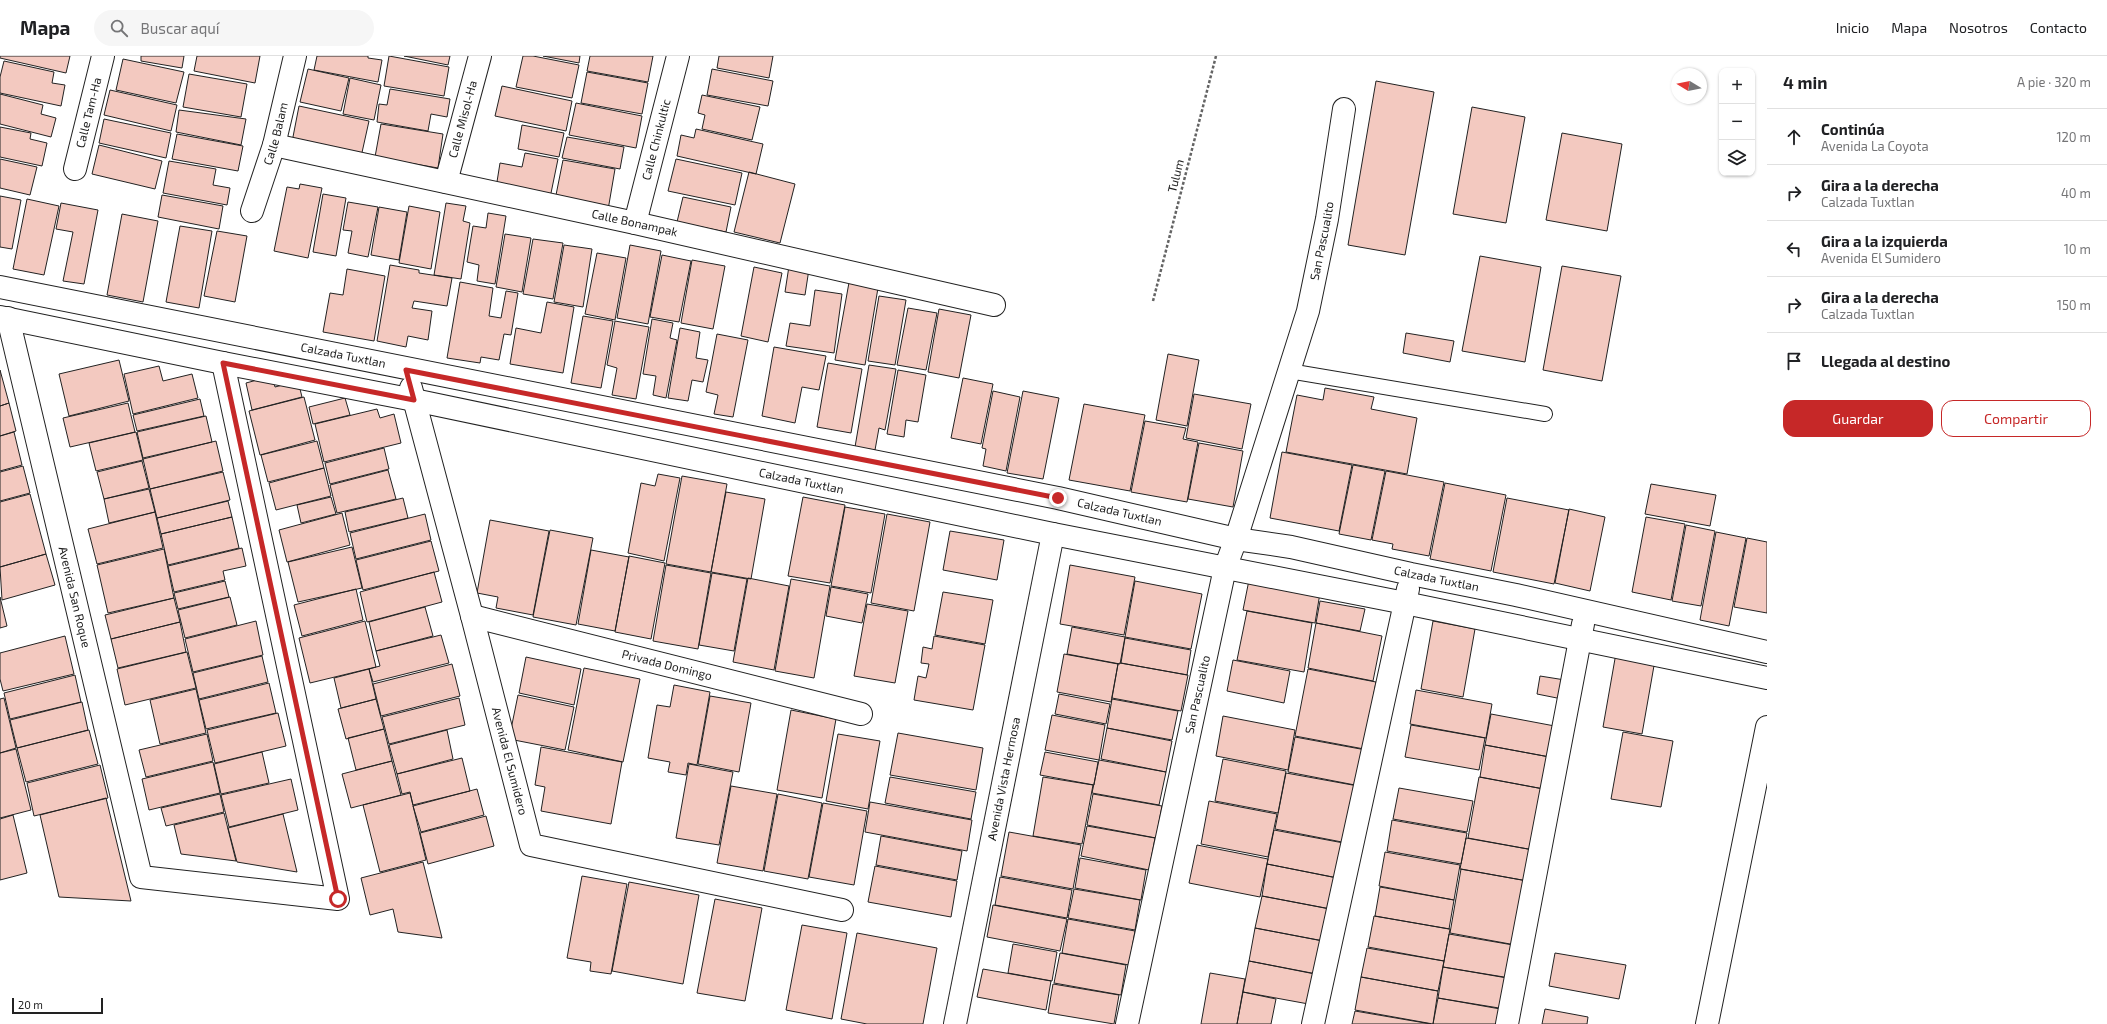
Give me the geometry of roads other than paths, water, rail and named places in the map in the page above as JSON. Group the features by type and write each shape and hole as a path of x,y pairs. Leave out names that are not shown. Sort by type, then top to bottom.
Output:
{"street":[{"name":"Calle Tam-Ha","path":"76,169 103,56"},
{"name":"Calle Balam","path":"252,211 274,145 295,56"},
{"name":"Calle Misol-Ha","path":"446,182 480,56"},
{"name":"Calle Chinkultic","path":"635,223 678,56"},
{"name":"San Pascualito","path":"1127,1024 1224,568 1236,539 1308,311 1327,219 1344,109"},
{"name":"Calle Bonampak","path":"274,145 635,223 994,305"},
{"name":"Calzada Tuxtlan","path":"0,287 406,370 1058,498 1236,539 1291,547 1411,574 1586,610 1767,652"},
{"name":"Calzada Tuxtlan","path":"4,317 223,363 414,400 1053,534 1405,603 1767,678"},
{"name":"Avenida San Roque","path":"4,317 141,877 338,899 223,363"},
{"name":"Avenida El Sumidero","path":"406,370 472,616 531,845 842,910"},
{"name":"Avenida Vista Hermosa","path":"955,1024 1053,534"},
{"path":"1313,1024 1411,574"},
{"path":"1507,1024 1586,610"},
{"name":"Privada Domingo","path":"472,616 861,714"},
{"path":"1707,1024 1767,727"}],"lane":[{"path":"1289,371 1545,414"}]}
